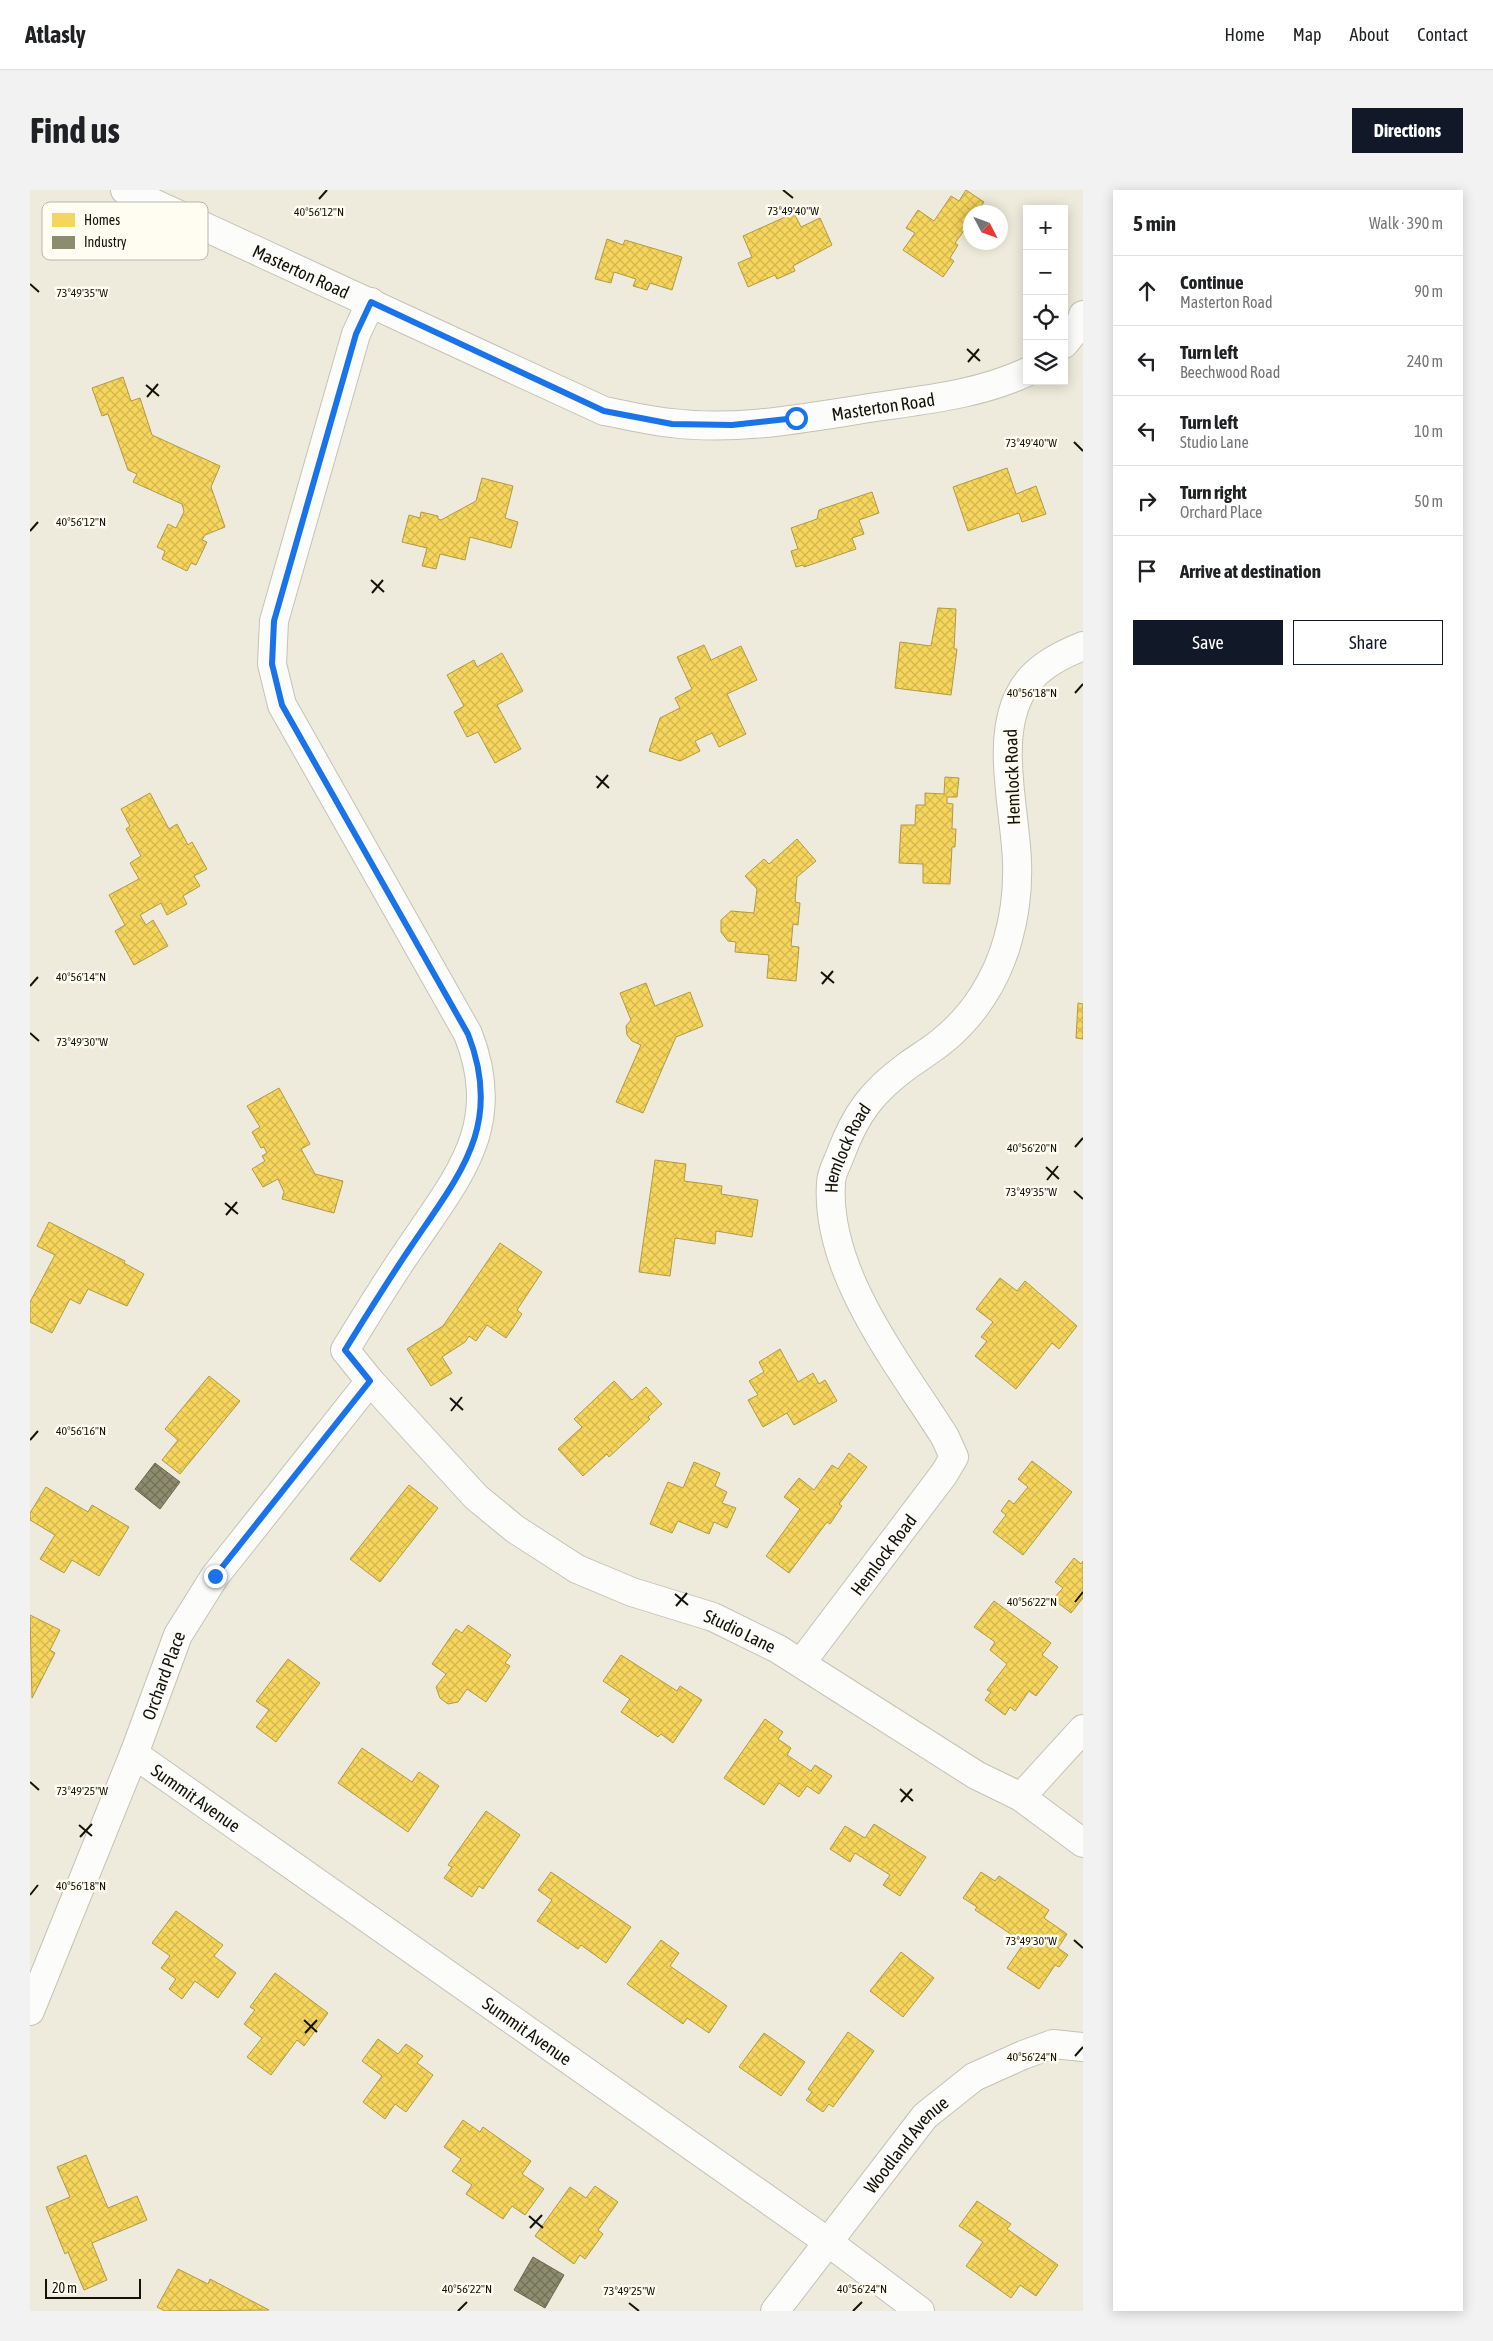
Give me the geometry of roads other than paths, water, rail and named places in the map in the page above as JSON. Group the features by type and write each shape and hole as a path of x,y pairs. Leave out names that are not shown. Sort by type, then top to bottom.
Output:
{"street":[{"name":"Masterton Road","path":"124,190 150,202"},
{"name":"Masterton Road","path":"208,228 604,411 672,424 732,425 934,399 1003,383 1023,374"},
{"name":"Studio Lane","path":"371,302 356,334 274,621 272,664 282,705 468,1034 478,1061 482,1092 476,1132 464,1168 389,1279 345,1350 370,1381 476,1498 515,1529 576,1568 632,1592 713,1617 802,1663 976,1775 1020,1796 1083,1843"},
{"path":"1067,340 1080,324 1083,315"},
{"name":"Hemlock Road","path":"802,1663 944,1474 954,1457 945,1437 871,1320 848,1274 833,1228 831,1181 851,1125 877,1090 942,1042 977,1005 996,973 1008,940 1014,911 1016,882 1017,862 1008,759 1010,721 1019,694 1038,671 1058,656 1083,646"},
{"name":"Orchard Place","path":"30,2011 134,1754 178,1634 215,1576 370,1381"},
{"path":"1020,1796 1083,1729"},
{"name":"Summit Avenue","path":"134,1754 828,2242 920,2311"},
{"name":"Woodland Avenue","path":"775,2311 925,2116 974,2077 1023,2055 1052,2044 1083,2047"}]}
